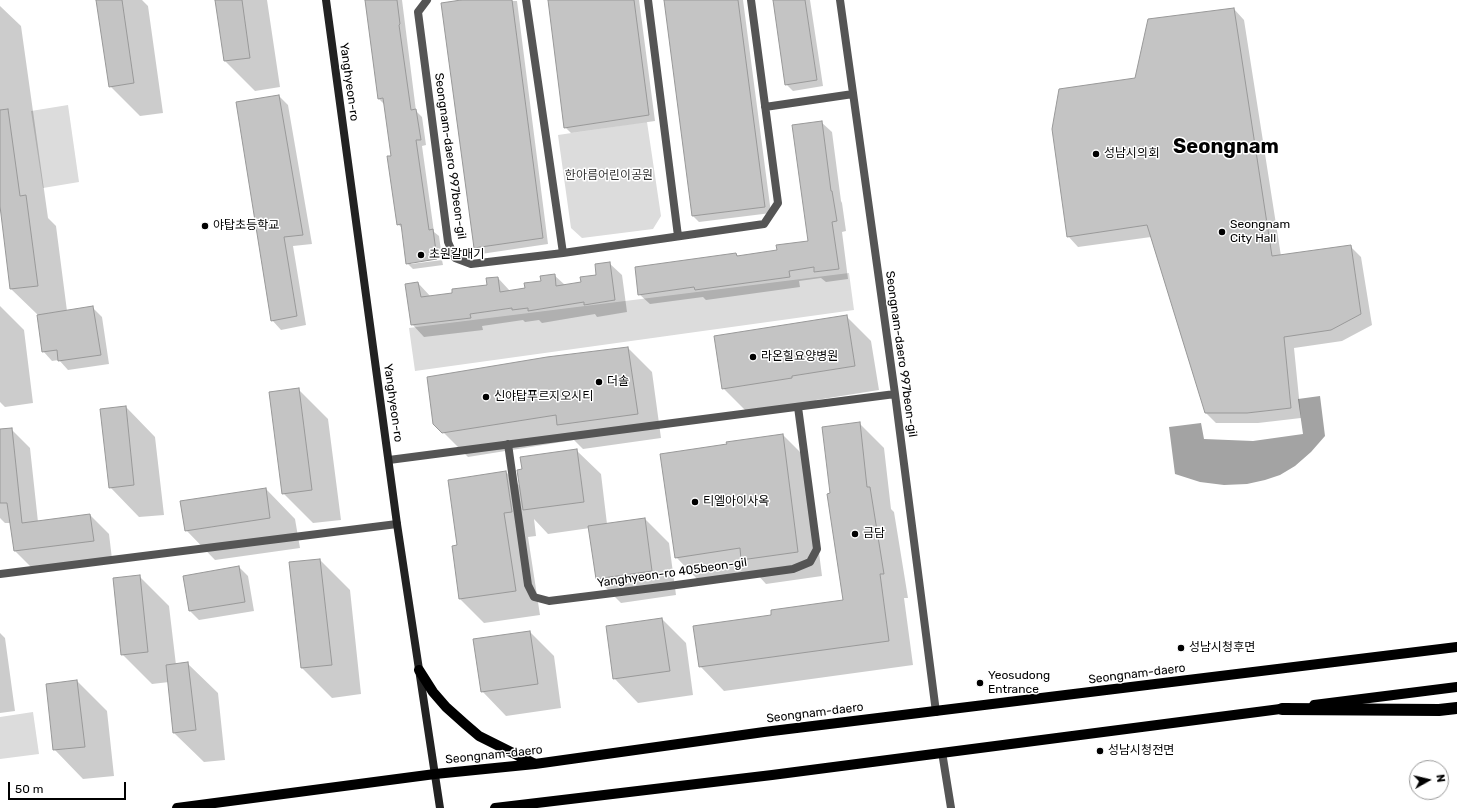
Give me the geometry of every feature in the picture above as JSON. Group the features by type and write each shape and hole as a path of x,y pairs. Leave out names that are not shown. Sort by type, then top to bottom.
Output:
{"highway":[{"path":"1282,709 1439,710 1457,708"}],"main road":[{"name":"Yanghyeon-ro","path":"326,0 397,524 440,808"},
{"name":"Seongnam-daero","path":"177,808 435,774 536,764 764,732 1457,647"},
{"path":"419,670 433,692 446,707 479,736 536,764"},
{"path":"495,808 1457,687"},
{"path":"548,808 567,800"}],"street":[{"name":"Seongnam-daero 997beon-gil","path":"427,0 418,12 448,242 455,258 471,264 563,253 764,224 778,203 751,0"},
{"path":"526,0 563,253"},
{"path":"648,0 678,236"},
{"name":"Seongnam-daero 997beon-gil","path":"840,0 895,394 936,712"},
{"path":"765,107 853,94"},
{"path":"389,460 895,394"},
{"name":"Yanghyeon-ro 405beon-gil","path":"508,444 528,585 534,597 549,601 661,587 793,569 810,562 817,548 798,407"},
{"path":"0,574 397,524"},
{"path":"942,752 951,808"}],"green space":[{"path":"68,105 79,182 43,188 31,111"},
{"name":"한아름어린이공원","path":"647,122 661,216 653,229 582,238 571,228 558,135"},
{"path":"849,273 854,310 415,371 409,328"},
{"path":"33,712 39,754 0,759 0,717"}],"shaded area":[{"path":"1320,396 1325,436 1311,452 1295,466 1280,475 1247,484 1224,485 1200,482 1175,474 1169,427 1201,423 1204,439 1253,441 1303,434 1298,399"}],"building":[{"path":"96,0 122,0 134,83 109,87"},
{"path":"215,0 242,0 250,58 224,61"},
{"path":"365,0 397,0 411,110 416,109 421,140 416,140 429,230 433,229 437,259 406,264 401,224 397,225 387,156 391,156 383,98 378,99"},
{"path":"461,0 512,0 543,238 474,248 441,3"},
{"path":"548,0 634,0 649,115 564,128"},
{"path":"664,0 738,0 765,207 692,216"},
{"path":"773,0 805,0 817,80 785,85"},
{"path":"1234,8 1272,256 1351,245 1361,314 1331,330 1284,337 1291,408 1247,413 1205,413 1147,225 1067,237 1052,129 1059,89 1135,78 1148,19"},
{"path":"279,95 303,235 284,237 297,316 271,321 236,102"},
{"path":"8,109 20,196 26,195 38,286 10,289 0,206 0,110"},
{"path":"822,121 831,191 837,221 832,222 839,269 814,272 814,267 789,271 790,277 695,290 694,287 638,295 635,267 736,253 737,256 777,250 776,245 808,241 792,125"},
{"path":"610,262 615,300 584,305 584,302 528,311 528,308 512,310 512,308 470,314 471,318 411,325 405,284 418,282 421,297 452,293 452,289 487,285 486,278 498,277 500,292 525,288 524,283 541,281 540,276 555,274 556,286 581,282 580,277 596,275 595,264"},
{"path":"93,306 101,355 58,361 57,350 42,352 37,315"},
{"path":"847,315 855,366 722,389 714,336"},
{"path":"628,347 638,414 557,425 556,415 442,433 433,424 427,377 547,357"},
{"path":"299,388 312,490 282,494 269,392"},
{"path":"126,406 134,485 109,488 100,409"},
{"path":"860,422 867,487 870,487 884,574 880,574 889,641 699,667 693,626 771,615 771,610 843,600 827,494 830,493 822,427"},
{"path":"12,428 22,523 90,514 94,541 14,551 7,503 0,503 0,429"},
{"path":"783,434 798,552 741,560 740,548 675,558 660,454 727,444 726,442"},
{"path":"577,449 584,502 523,510 517,470 522,469 520,457"},
{"path":"506,471 512,512 504,513 516,591 459,599 452,546 457,545 448,480"},
{"path":"266,488 270,518 185,531 180,501"},
{"path":"645,518 652,571 596,579 588,526"},
{"path":"320,559 332,665 301,668 289,562"},
{"path":"239,566 245,602 189,611 183,576"},
{"path":"140,575 148,652 121,655 113,578"},
{"path":"662,618 670,671 613,679 606,626"},
{"path":"530,631 538,684 481,692 473,639"},
{"path":"188,662 196,730 173,733 166,665"},
{"path":"77,680 85,747 53,750 46,684"}],"place":[{"name":"성남시의회","path":"1096,154"},
{"name":"야탑초등학교","path":"205,226"},
{"name":"Seongnam City Hall","path":"1222,232"},
{"name":"초원갈매기","path":"421,255"},
{"name":"라온힐요양병원","path":"753,357"},
{"name":"더솔","path":"599,382"},
{"name":"신야탑푸르지오시티","path":"486,397"},
{"name":"티엘아이사옥","path":"695,502"},
{"name":"금담","path":"855,534"},
{"name":"성남시청후면","path":"1181,648"},
{"name":"Yeosudong Entrance","path":"980,683"},
{"name":"성남시청전면","path":"1100,751"}],"district":[{"name":"Seongnam","path":"1226,147"}]}
